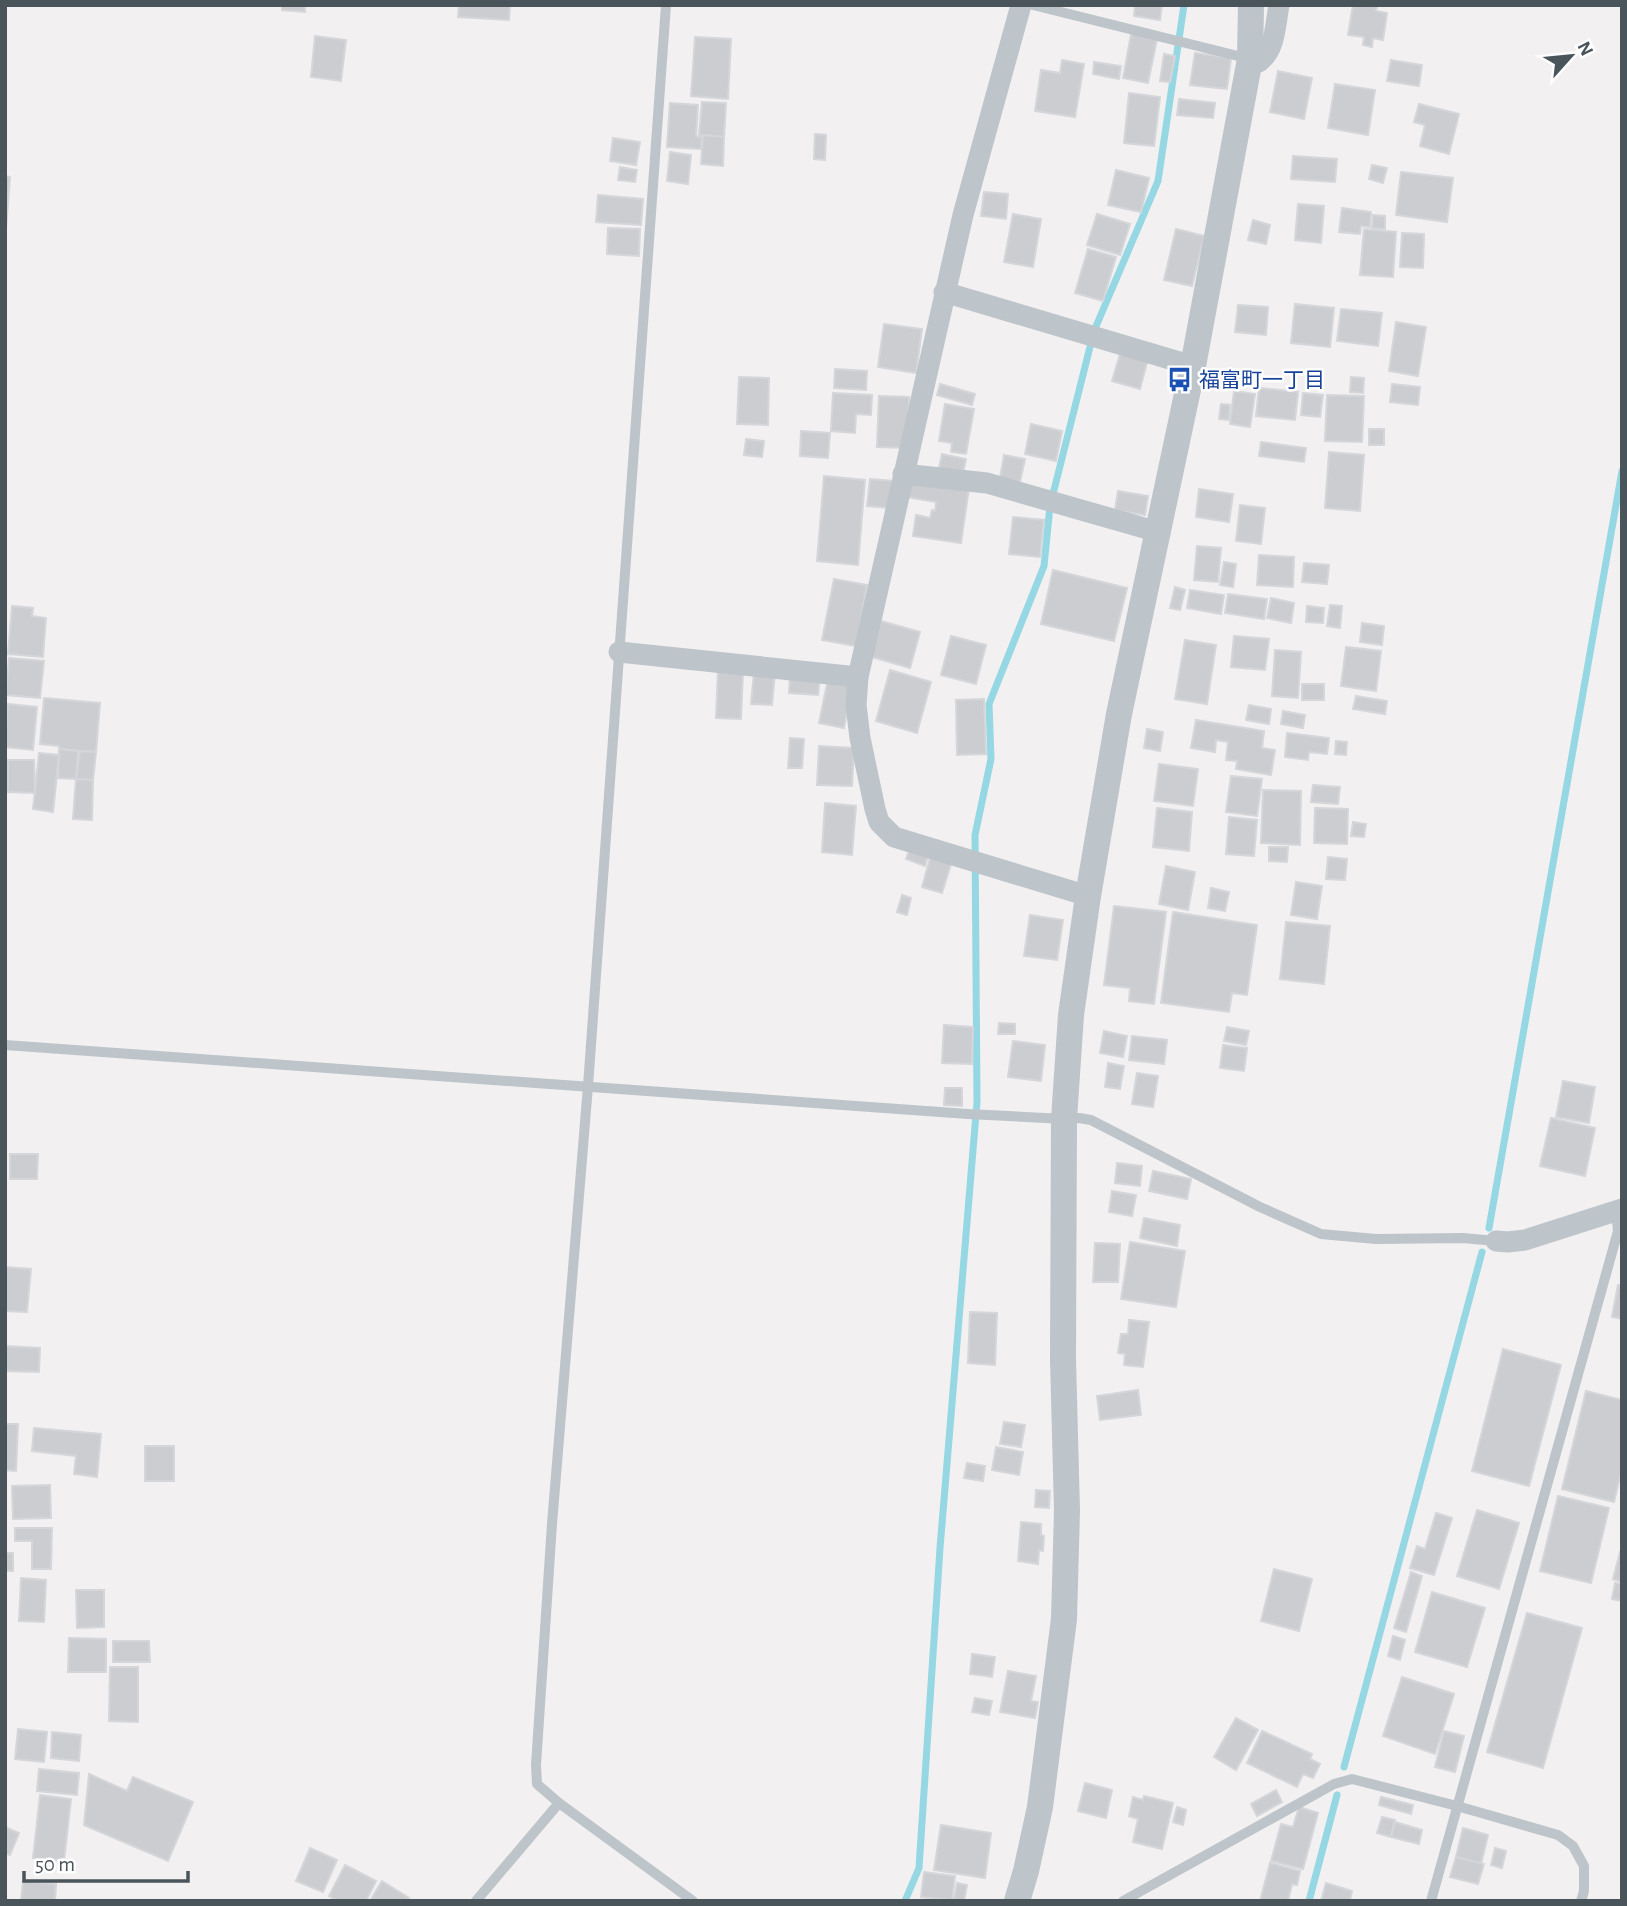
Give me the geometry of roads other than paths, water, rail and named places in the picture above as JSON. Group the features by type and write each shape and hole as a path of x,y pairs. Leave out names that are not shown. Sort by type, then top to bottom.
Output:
{"street":[{"path":"1021,5 944,292 858,677 856,705 879,822 894,836 1088,896"},
{"path":"1017,1901 1040,1807 1064,1619 1068,1511 1063,1359 1064,1119 1071,1015 1119,714 1193,366 1250,59 1251,5"},
{"path":"1250,59 1259,62 1272,45 1279,5"},
{"path":"944,292 1193,366"},
{"path":"903,474 987,483 1158,532"},
{"path":"619,652 858,677"},
{"path":"1496,1241 1525,1240 1619,1210"}],"lane":[{"path":"666,5 536,1765 537,1784 559,1804 693,1901"},
{"path":"1032,5 1250,59"},
{"path":"5,1045 954,1113 1079,1118 1091,1120 1260,1207 1321,1234 1376,1239 1463,1238 1496,1241"},
{"path":"1432,1901 1618,1231 1619,1210"},
{"path":"1124,1901 1334,1784 1352,1779 1558,1835 1573,1846 1584,1866 1584,1891 1581,1901"},
{"path":"476,1901 559,1804"}],"waterway":[{"path":"905,1901 919,1868 940,1548 977,1102 975,835 991,759 989,704 1044,566 1050,506 1094,331 1158,181 1184,5"},
{"path":"1489,1228 1622,471"},
{"path":"1344,1767 1482,1252"},
{"path":"1309,1901 1337,1795"}],"place":[{"name":"福富町一丁目","path":"1179,380"}]}
